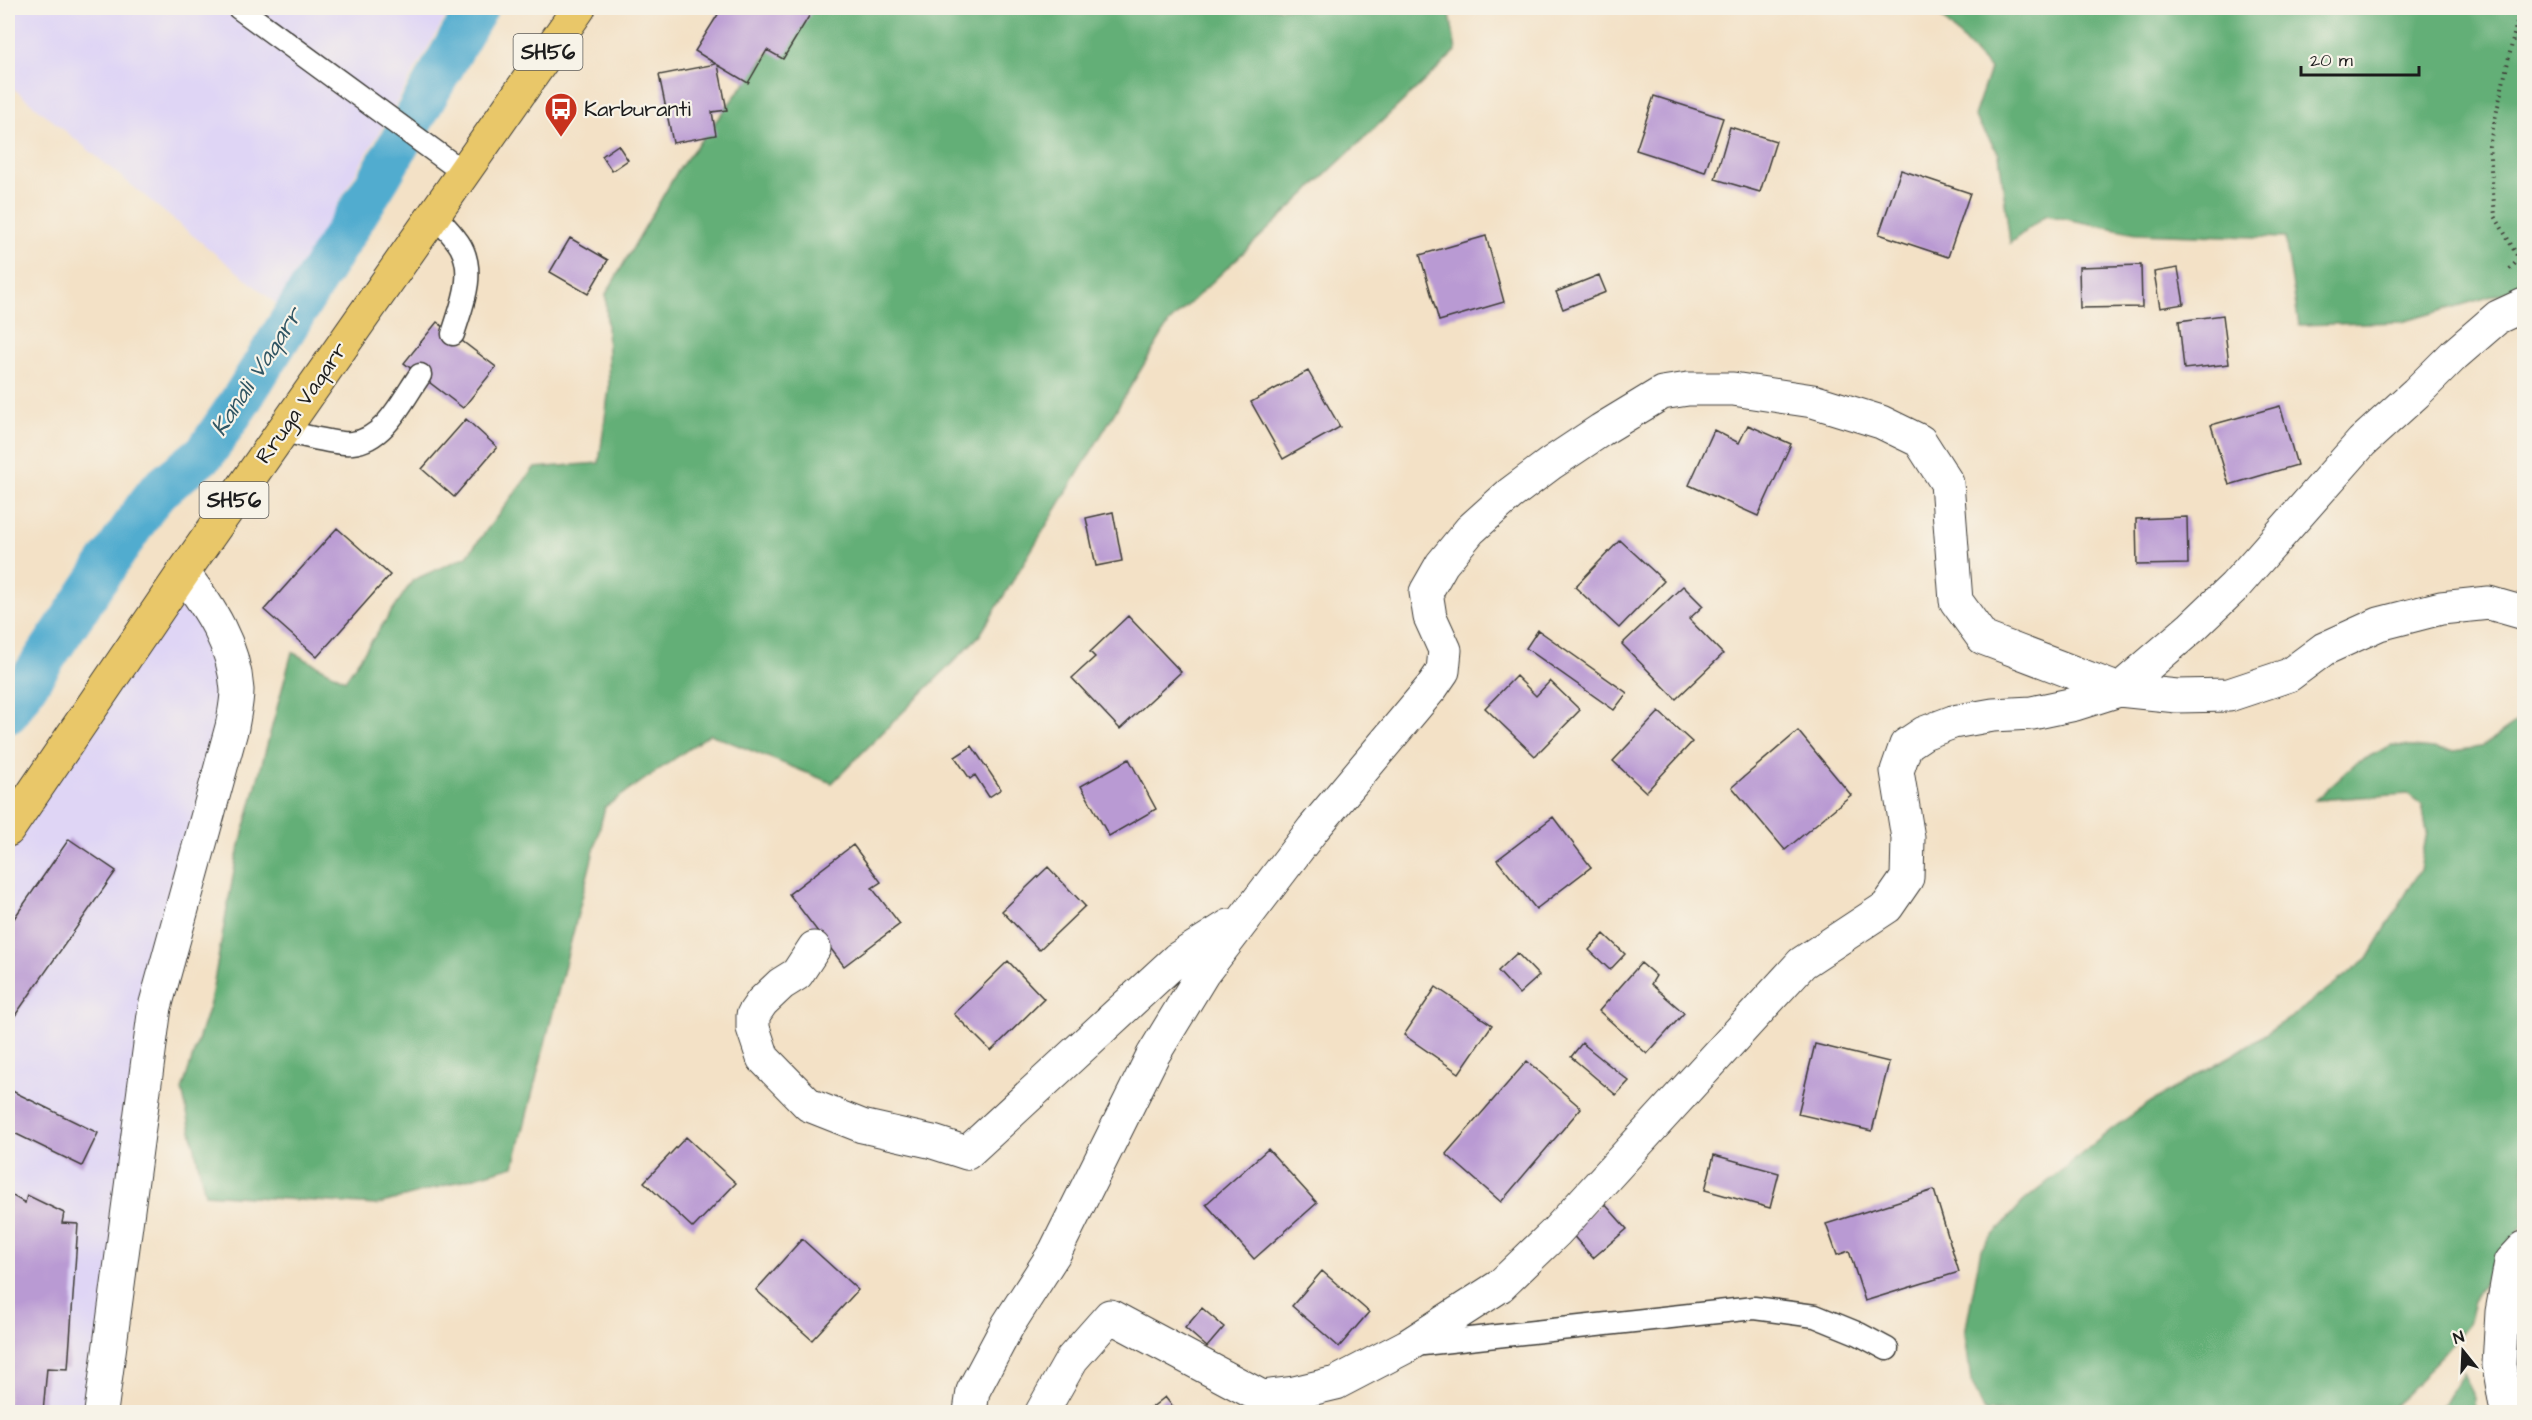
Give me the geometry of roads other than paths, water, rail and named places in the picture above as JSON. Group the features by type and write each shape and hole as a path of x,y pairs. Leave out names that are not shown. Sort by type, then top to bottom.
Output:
{"main road":[{"name":"Rruga Vaqarr","path":"8,830 183,573 579,8"}],"street":[{"path":"1042,1413 1072,1359 1110,1316 1262,1398 1294,1394 1336,1383 1407,1346 1500,1286 1556,1232 1802,963 1887,907 1907,878 1908,838 1897,771 1906,745 1924,733 1953,722 1993,715 2032,713 2075,704 2119,690 2234,587 2362,442 2454,355 2511,311"},
{"path":"970,1413 973,1391 1008,1325 1055,1252 1153,1055 1203,973 1244,916 1443,671 1445,650 1430,617 1426,592 1442,564 1470,530 1510,494 1592,435 1662,393 1688,389 1733,389 1813,402 1881,422 1920,441 1947,483 1956,601 1983,638 2119,690 2177,696 2229,695 2289,675 2324,649 2379,624 2441,608 2489,603 2524,613"},
{"path":"101,1413 155,1007 232,727 237,691 232,661 224,635 213,614 183,573"},
{"path":"814,948 797,974 781,984 762,1002 753,1015 753,1028 764,1058 809,1105 862,1126 933,1142 967,1153 1177,959 1244,916"},
{"path":"2507,1413 2499,1365 2502,1312 2511,1262 2524,1248"}],"lane":[{"path":"239,8 382,115 463,172"},
{"path":"434,214 460,246 467,261 466,291 453,334"},
{"path":"282,431 351,443 369,438 385,426 420,375"},
{"path":"1407,1346 1754,1308 1815,1316 1859,1334 1887,1349"}],"waterway":[{"name":"Kanali Vaqarr","path":"8,713 145,508 158,491 206,452 241,400 380,177 477,8"}],"place":[{"name":"Karburanti","path":"561,138"}]}
